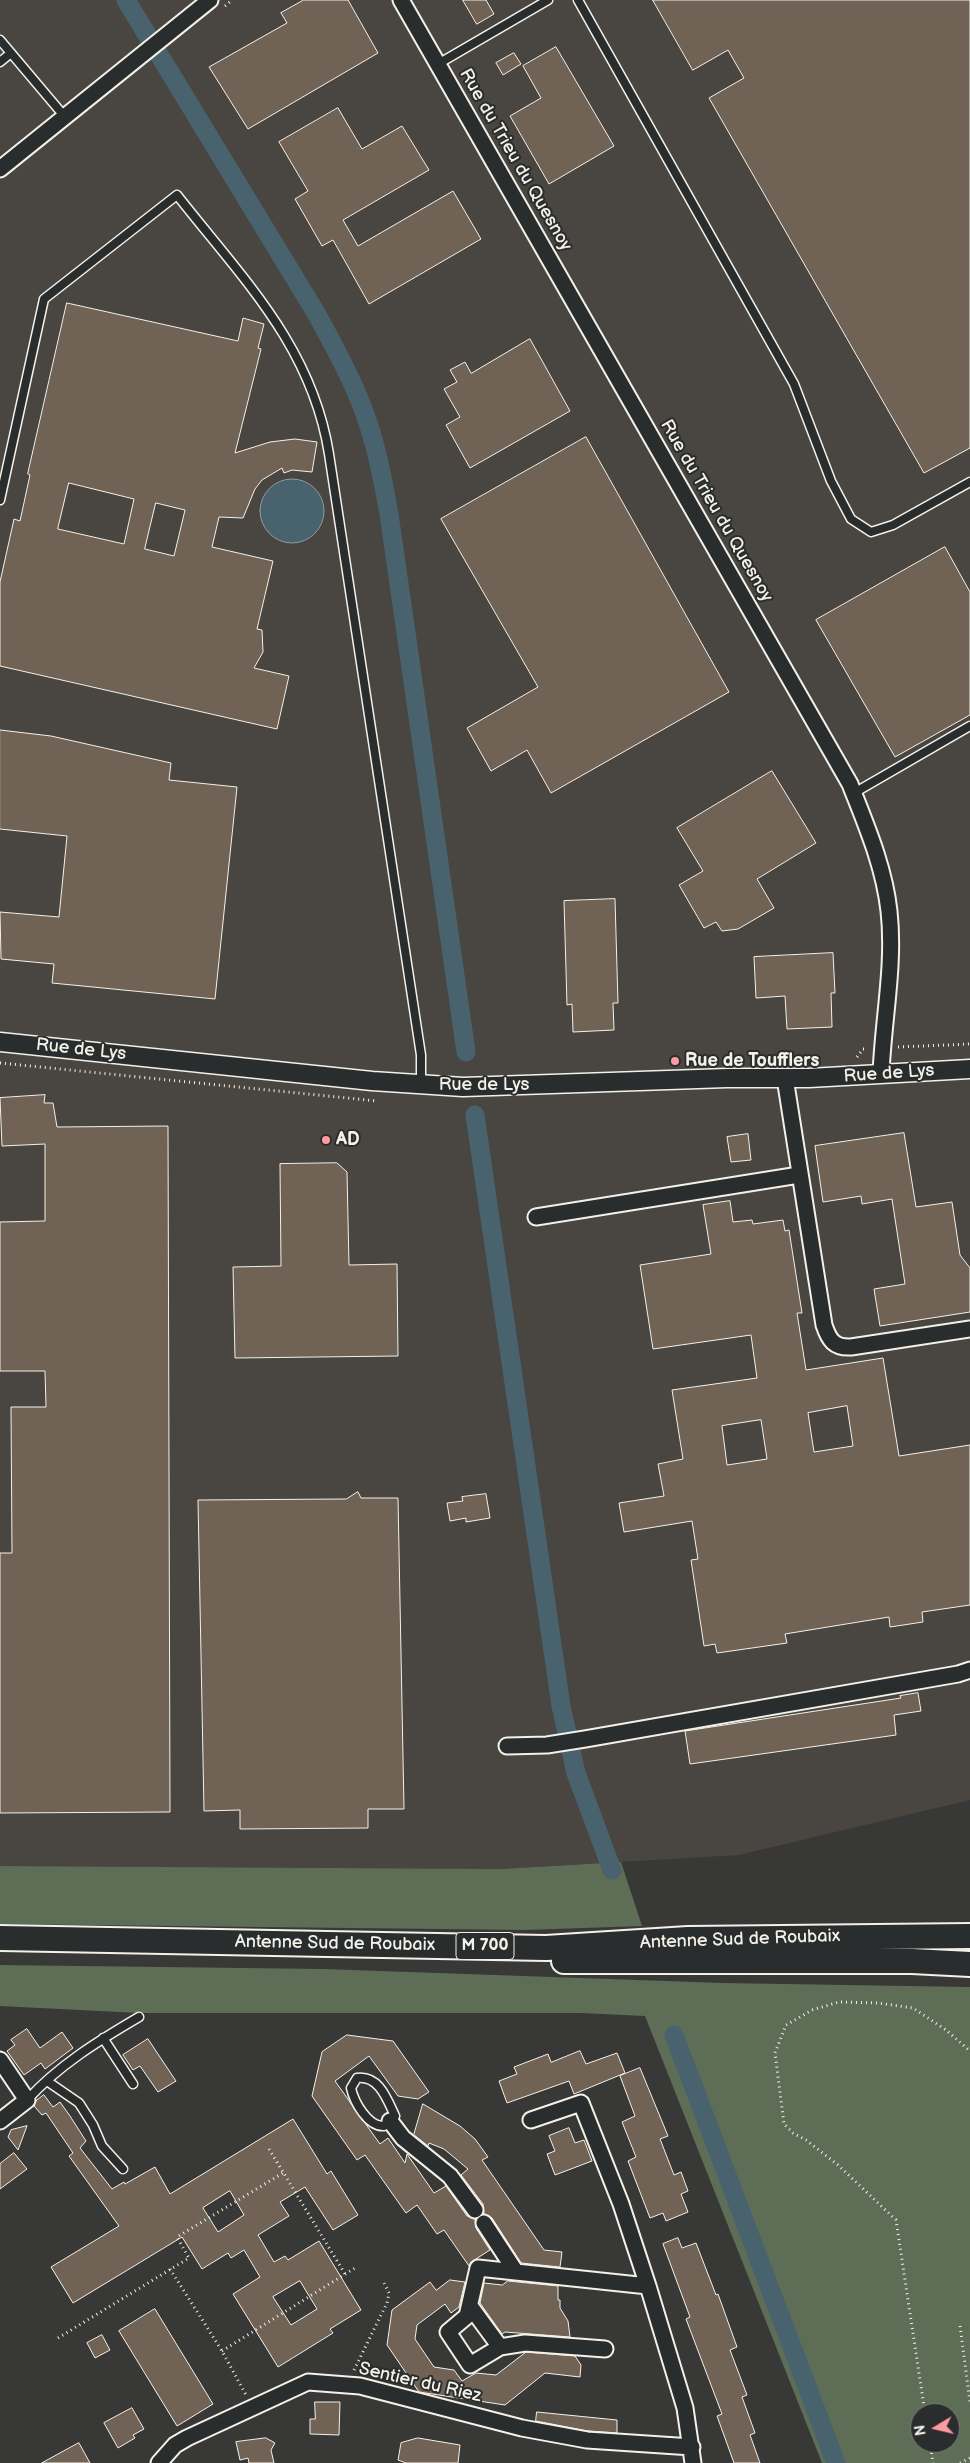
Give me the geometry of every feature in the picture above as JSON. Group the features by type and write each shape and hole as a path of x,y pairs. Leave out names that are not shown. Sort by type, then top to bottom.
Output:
{"highway":[{"name":"Antenne Sud de Roubaix","path":"0,1938 546,1948 688,1939 970,1936"},
{"name":"Antenne Sud de Roubaix","path":"0,1950 585,1962 912,1961 970,1964"}],"street":[{"path":"0,169 210,0"},
{"name":"Rue du Trieu du Quesnoy","path":"401,0 833,751 854,793 879,860 889,910 889,965 881,1074"},
{"name":"Rue de Lys","path":"0,1042 421,1085 482,1087 727,1078 785,1078 970,1069"},
{"path":"785,1078 824,1325 831,1341 838,1346 851,1347 970,1329"},
{"path":"536,1217 800,1176"},
{"path":"507,1746 547,1744 585,1739 958,1674 970,1670"},
{"path":"0,2060 27,2100 0,2121"},
{"path":"531,2120 581,2102 621,2204 648,2286 685,2408 693,2463"},
{"path":"390,2121 403,2138 450,2176 475,2210"},
{"path":"484,2223 516,2272"},
{"path":"605,2349 525,2343 500,2346 470,2365 448,2332 467,2316 478,2268 648,2286"},
{"path":"470,2306 500,2346"},
{"name":"Sentier du Riez","path":"159,2463 175,2445 187,2438 308,2382 360,2386 522,2428 587,2440 692,2447"}],"lane":[{"path":"438,64 548,0"},
{"path":"578,0 794,384 831,481 851,519 871,532 893,525 970,482"},
{"path":"0,40 65,117"},
{"path":"0,62 11,54"},
{"path":"0,500 44,300 177,195 282,331 308,378 319,408 328,447 421,1055 421,1085"},
{"path":"854,793 970,726"},
{"path":"27,2100 89,2046 139,2017"},
{"path":"103,2038 133,2084"},
{"path":"357,2078 371,2078 377,2084 395,2116 390,2121 380,2127 365,2114 352,2095 351,2088 357,2078"},
{"path":"47,2081 79,2103 93,2125 102,2146 123,2169"}],"path":[{"path":"855,1058 863,1049 970,1044"},
{"path":"923,2403 896,2220 838,2165 806,2140 793,2133 784,2124 775,2053 786,2025 812,2010 839,2002 878,2003 914,2008 946,2030 970,2051"},
{"path":"269,2149 345,2274"},
{"path":"58,2338 189,2258 177,2237 283,2172"},
{"path":"222,2351 355,2268"},
{"path":"170,2269 222,2351 254,2408"},
{"path":"344,2385 364,2353 387,2302 389,2293 384,2283"},
{"path":"960,2326 970,2402"},
{"path":"960,2463 970,2458"}],"shaded area":[{"path":"0,0 970,0 970,1800 739,1855 501,1869 0,1866"}],"green space":[{"path":"621,1862 642,1926 526,1930 0,1924 0,1866 501,1869"},
{"path":"0,1965 324,1969 723,1983 970,1987 970,2463 822,2463 645,2016 581,2013 139,2013 0,2006"}],"water":[{"path":"286,479 298,479 315,488 322,499 324,511 322,523 315,534 298,543 286,543 274,538 265,529 260,517 260,505 265,493 274,484"}],"building":[{"path":"304,0 348,0 378,53 248,129 209,67 287,23 281,13"},
{"path":"463,0 486,0 494,14 477,24"},
{"path":"653,0 970,0 970,448 924,473 709,98 744,78 728,50 693,70"},
{"path":"556,47 614,146 549,184 510,116 541,98 523,66"},
{"path":"514,53 521,64 503,75 496,63"},
{"path":"338,108 362,149 402,126 429,170 343,220 358,246 453,191 481,239 369,304 333,240 322,246 295,199 308,191 279,142"},
{"path":"67,303 238,341 243,318 264,324 258,348 261,349 235,453 270,442 295,439 317,442 312,472 292,470 284,473 282,468 262,480 255,489 243,518 219,517 212,547 273,561 257,629 262,630 263,652 254,668 289,676 277,729 0,666 0,582 14,519 20,521 30,475 28,474","holes":["69,483 134,499 124,544 58,529","156,503 185,510 174,556 145,549"]},
{"path":"530,339 570,411 470,468 446,425 460,417 444,389 457,382 450,370 465,362 471,373"},
{"path":"586,437 729,692 551,793 527,750 491,771 467,728 538,687 441,519"},
{"path":"945,547 970,592 970,715 895,757 816,620"},
{"path":"0,730 51,736 171,763 169,780 237,787 215,999 52,983 54,964 1,959 0,912 59,917 67,836 0,829"},
{"path":"772,771 816,843 757,879 774,908 738,929 722,931 716,922 704,928 679,885 703,871 677,828"},
{"path":"615,899 618,1003 613,1003 614,1030 573,1032 572,1004 567,1005 564,901"},
{"path":"833,953 835,993 831,993 832,1027 787,1029 785,996 756,998 754,957"},
{"path":"45,1095 44,1103 53,1103 57,1127 168,1126 170,1812 0,1813 0,1553 12,1553 11,1407 46,1407 45,1371 0,1371 0,1222 45,1221 45,1144 2,1146 0,1098"},
{"path":"904,1133 916,1207 952,1202 960,1255 970,1268 970,1312 880,1326 874,1289 905,1284 892,1199 862,1204 861,1196 823,1202 815,1146"},
{"path":"748,1134 751,1160 731,1162 727,1137"},
{"path":"337,1163 347,1172 349,1265 397,1264 398,1356 235,1358 233,1267 281,1266 280,1164"},
{"path":"730,1201 733,1222 752,1220 753,1224 783,1220 785,1231 789,1230 802,1313 797,1313 806,1370 883,1358 899,1456 970,1445 970,1605 922,1612 923,1622 890,1627 889,1617 785,1634 787,1643 717,1653 715,1644 704,1646 691,1560 698,1559 692,1521 624,1532 619,1503 664,1496 658,1464 683,1459 672,1390 757,1378 751,1335 653,1349 640,1265 711,1254 703,1205","holes":["847,1406 853,1446 814,1452 808,1413","761,1420 767,1459 727,1465 722,1426"]},
{"path":"358,1492 361,1498 398,1498 404,1809 368,1809 368,1828 240,1829 240,1810 204,1811 198,1500 346,1499"},
{"path":"486,1494 490,1518 466,1522 466,1518 450,1521 447,1503 463,1501 462,1497"},
{"path":"918,1693 921,1711 894,1715 896,1735 690,1764 685,1731 901,1698 900,1696"},
{"path":"27,2029 40,2048 62,2032 73,2048 45,2069 41,2063 24,2075 7,2051 15,2045 11,2040"},
{"path":"347,2035 393,2041 429,2092 418,2099 398,2096 369,2056 335,2081 380,2144 388,2138 405,2163 407,2154 434,2193 446,2186 467,2216 475,2219 476,2228 490,2250 471,2262 469,2266 444,2230 437,2234 417,2205 406,2213 365,2155 357,2160 312,2096 322,2052"},
{"path":"148,2039 176,2081 158,2092 140,2066 133,2070 123,2055"},
{"path":"580,2051 586,2064 617,2053 625,2073 574,2094 569,2081 507,2103 499,2081 517,2074 514,2067 548,2054 551,2062"},
{"path":"640,2068 668,2136 660,2139 674,2175 681,2172 688,2191 681,2194 688,2212 666,2221 663,2213 650,2218 628,2161 636,2157 622,2122 635,2116 620,2076"},
{"path":"44,2095 53,2107 60,2102 86,2141 80,2148 112,2189 155,2167 170,2194 293,2119 327,2174 331,2171 358,2215 333,2230 305,2187 280,2202 289,2216 258,2235 274,2262 285,2256 288,2260 319,2241 361,2310 330,2329 333,2333 278,2367 233,2294 260,2277 244,2250 231,2258 228,2253 202,2269 182,2237 73,2303 51,2267 119,2226 69,2156 73,2153 46,2113 42,2115 34,2106 36,2101","holes":["230,2191 244,2215 218,2232 203,2208","300,2281 317,2309 291,2325 273,2297"]},
{"path":"423,2104 460,2126 475,2139 488,2157 482,2160 544,2250 562,2252 560,2267 521,2263 492,2218 484,2214 483,2204 461,2175 468,2169 444,2149 429,2143 428,2146 414,2135"},
{"path":"27,2126 18,2150 8,2137 11,2130"},
{"path":"569,2128 575,2143 584,2140 592,2161 555,2175 547,2154 555,2151 549,2136"},
{"path":"14,2153 27,2169 0,2189 0,2164"},
{"path":"678,2238 682,2248 696,2243 716,2295 718,2294 737,2347 730,2350 747,2395 742,2397 755,2433 750,2435 760,2463 734,2463 717,2416 722,2414 686,2319 690,2317 663,2244"},
{"path":"450,2280 465,2282 459,2307 451,2313 445,2304 417,2325 415,2339 434,2367 454,2370 462,2381 476,2373 496,2375 526,2352 575,2356 581,2365 580,2377 545,2373 505,2405 419,2392 387,2345 392,2310 430,2282 436,2290"},
{"path":"508,2281 558,2286 558,2300 560,2300 560,2308 568,2321 570,2337 505,2332 502,2334 480,2303 484,2283 502,2285"},
{"path":"155,2309 213,2404 177,2426 119,2331"},
{"path":"102,2335 110,2350 95,2358 87,2343"},
{"path":"315,2402 340,2402 339,2435 310,2434 310,2419 315,2419"},
{"path":"132,2408 144,2429 133,2435 135,2438 118,2448 104,2423"},
{"path":"537,2412 617,2420 617,2433 588,2431 536,2421"},
{"path":"266,2438 275,2443 271,2450 274,2463 249,2463 248,2458 240,2460 236,2442"},
{"path":"418,2438 460,2445 458,2463 406,2463 398,2460 401,2443"},
{"path":"79,2443 90,2463 42,2463"}],"waterway":[{"path":"126,0 316,313 349,377 370,429 389,514 466,1052"},
{"path":"475,1115 561,1706 576,1773 612,1870"},
{"path":"674,2035 836,2463"}],"place":[{"name":"Rue de Toufflers","path":"675,1061"},
{"name":"AD","path":"326,1140"}]}
